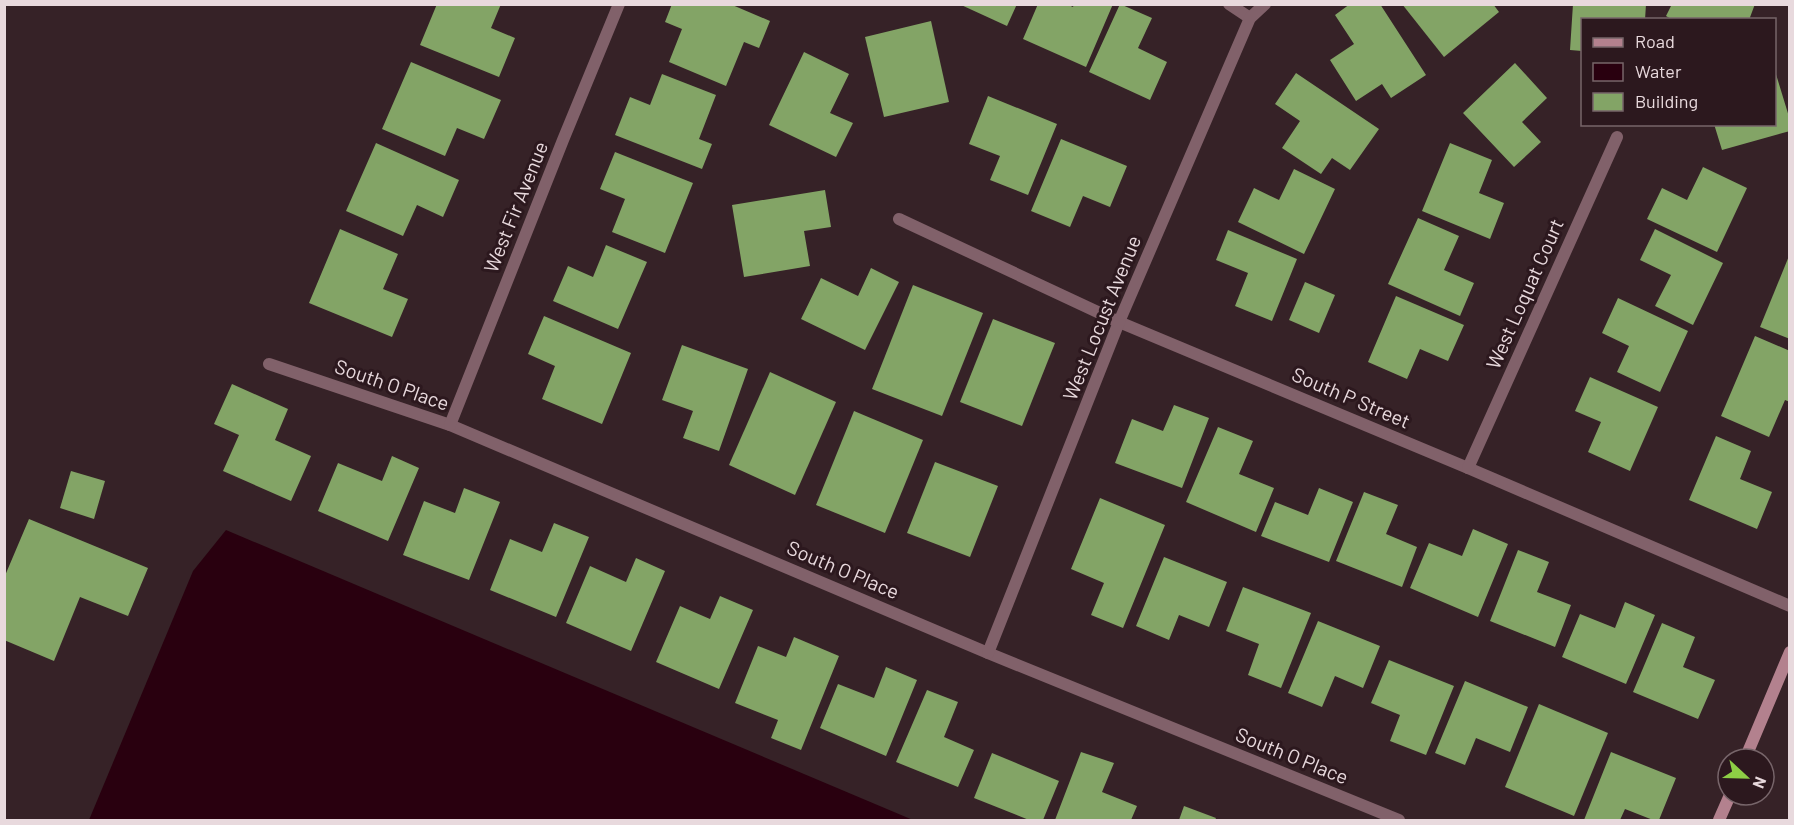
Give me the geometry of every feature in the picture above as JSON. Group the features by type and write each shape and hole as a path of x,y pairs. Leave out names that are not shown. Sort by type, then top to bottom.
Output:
{"street":[{"name":"West Fir Avenue","path":"450,424 619,4"},
{"path":"1229,4 1250,18"},
{"name":"West Locust Avenue","path":"988,653 1119,322 1250,18 1265,4"},
{"name":"West Loquat Court","path":"1468,468 1617,137"},
{"name":"South P Street","path":"899,219 1119,322 1790,606"},
{"name":"South O Place","path":"269,364 450,424 988,653 1399,820"},
{"path":"1750,747 1790,652"}],"water":[{"path":"226,530 913,820 89,820 193,571"}],"building":[{"path":"437,4 501,4 491,28 515,38 499,77 420,45"},
{"path":"672,4 730,4 770,21 759,48 744,42 726,86 669,62 682,29 665,22"},
{"path":"959,4 1017,4 1007,26"},
{"path":"1038,4 1066,4 1073,7 1074,4 1113,4 1086,67 1023,39"},
{"path":"1120,4 1152,18 1138,48 1167,62 1150,100 1089,72"},
{"path":"1350,4 1380,4 1426,75 1391,98 1382,84 1356,101 1330,60 1354,44 1335,15"},
{"path":"1402,4 1493,4 1499,12 1444,57"},
{"path":"1573,4 1646,4 1645,18 1581,18 1581,51 1570,50"},
{"path":"1672,4 1755,4 1750,18 1670,18 1666,16"},
{"path":"931,21 949,102 884,117 865,37"},
{"path":"804,52 849,74 830,113 853,123 836,157 769,125"},
{"path":"411,62 501,100 484,139 457,128 445,156 382,129"},
{"path":"1515,63 1547,98 1522,122 1541,142 1514,167 1463,113"},
{"path":"1296,73 1379,129 1350,170 1332,158 1321,174 1282,148 1300,121 1275,104"},
{"path":"662,74 716,95 699,139 712,144 702,169 615,135 630,97 650,105"},
{"path":"1776,74 1790,120 1790,131 1722,150 1715,126 1776,126"},
{"path":"988,96 1057,124 1028,195 990,180 1000,156 969,144"},
{"path":"1061,139 1127,166 1110,207 1083,196 1070,227 1031,211"},
{"path":"376,143 459,180 443,217 417,205 403,236 346,211"},
{"path":"1450,143 1492,160 1479,193 1504,203 1490,239 1422,211"},
{"path":"615,152 693,183 665,253 612,232 625,199 600,189"},
{"path":"1703,167 1747,188 1717,252 1647,219 1662,188 1687,200"},
{"path":"1294,169 1335,189 1304,254 1238,222 1254,188 1279,200"},
{"path":"825,190 831,227 804,231 810,266 744,277 732,205"},
{"path":"1418,218 1459,236 1444,270 1474,283 1460,316 1388,284"},
{"path":"340,229 398,254 383,289 408,299 392,337 309,303"},
{"path":"1655,229 1723,263 1693,325 1655,306 1671,275 1640,260"},
{"path":"1228,230 1297,259 1272,321 1235,306 1248,273 1216,260"},
{"path":"606,245 647,262 618,329 553,301 568,266 593,277"},
{"path":"1790,256 1790,339 1760,327"},
{"path":"871,268 899,282 865,350 801,319 821,278 858,296"},
{"path":"1305,282 1335,295 1319,333 1289,320"},
{"path":"913,285 983,313 942,416 872,389"},
{"path":"1396,296 1464,325 1448,361 1420,349 1407,379 1368,362"},
{"path":"1618,298 1688,331 1660,392 1617,372 1629,346 1602,333"},
{"path":"544,316 631,353 602,424 542,399 555,366 528,354"},
{"path":"993,319 1055,343 1022,426 960,402"},
{"path":"1755,336 1790,351 1790,402 1785,400 1769,437 1721,416"},
{"path":"682,345 748,369 719,451 683,438 693,411 662,400"},
{"path":"770,372 836,402 795,495 729,465"},
{"path":"1590,377 1658,407 1630,471 1588,452 1601,422 1575,411"},
{"path":"232,384 288,409 275,440 311,456 291,501 223,471 239,435 214,424"},
{"path":"1174,405 1209,418 1182,488 1115,463 1132,419 1163,431"},
{"path":"854,411 923,440 885,533 816,505"},
{"path":"1218,427 1253,441 1239,474 1274,488 1256,532 1186,502"},
{"path":"1716,436 1751,451 1740,479 1772,492 1757,529 1689,500"},
{"path":"392,456 419,468 388,541 318,511 338,463 382,481"},
{"path":"935,462 998,486 970,557 907,533"},
{"path":"71,471 105,481 94,519 60,508"},
{"path":"464,488 500,502 469,580 403,555 424,501 455,513"},
{"path":"1319,488 1353,502 1329,562 1261,536 1275,502 1308,515"},
{"path":"1364,492 1398,505 1386,534 1417,547 1402,587 1336,561"},
{"path":"1100,498 1165,525 1123,628 1091,615 1104,583 1071,569"},
{"path":"29,519 148,568 128,616 80,597 54,661 4,640 4,578"},
{"path":"554,523 589,537 556,617 490,590 510,539 542,552"},
{"path":"1473,529 1508,544 1478,617 1410,588 1429,543 1462,556"},
{"path":"1518,550 1549,562 1537,592 1571,605 1555,647 1490,621"},
{"path":"1164,557 1227,582 1209,627 1179,615 1169,640 1136,626"},
{"path":"636,558 665,571 631,651 566,623 590,566 626,582"},
{"path":"1243,587 1311,613 1281,688 1248,675 1259,644 1226,631"},
{"path":"720,596 753,610 719,689 656,662 680,606 710,619"},
{"path":"1625,602 1655,615 1626,684 1562,657 1580,614 1615,628"},
{"path":"1318,621 1380,646 1363,688 1335,676 1322,707 1288,693"},
{"path":"1662,623 1695,637 1683,667 1715,680 1698,719 1633,692"},
{"path":"794,637 839,656 801,750 771,738 778,720 735,703 758,646 786,657"},
{"path":"1389,660 1454,686 1426,755 1390,741 1400,715 1371,703"},
{"path":"886,667 917,680 886,756 820,728 838,684 874,698"},
{"path":"1465,681 1528,707 1510,752 1476,738 1465,765 1435,753"},
{"path":"927,690 958,702 944,737 974,750 958,787 896,762"},
{"path":"1539,704 1608,733 1574,816 1505,787"},
{"path":"1081,752 1114,763 1102,792 1137,806 1131,820 1055,820"},
{"path":"1611,752 1676,778 1659,820 1653,820 1625,809 1620,820 1584,820"},
{"path":"992,753 1059,781 1043,820 1029,820 974,798"},
{"path":"1184,806 1216,818 1215,820 1179,820"}]}
